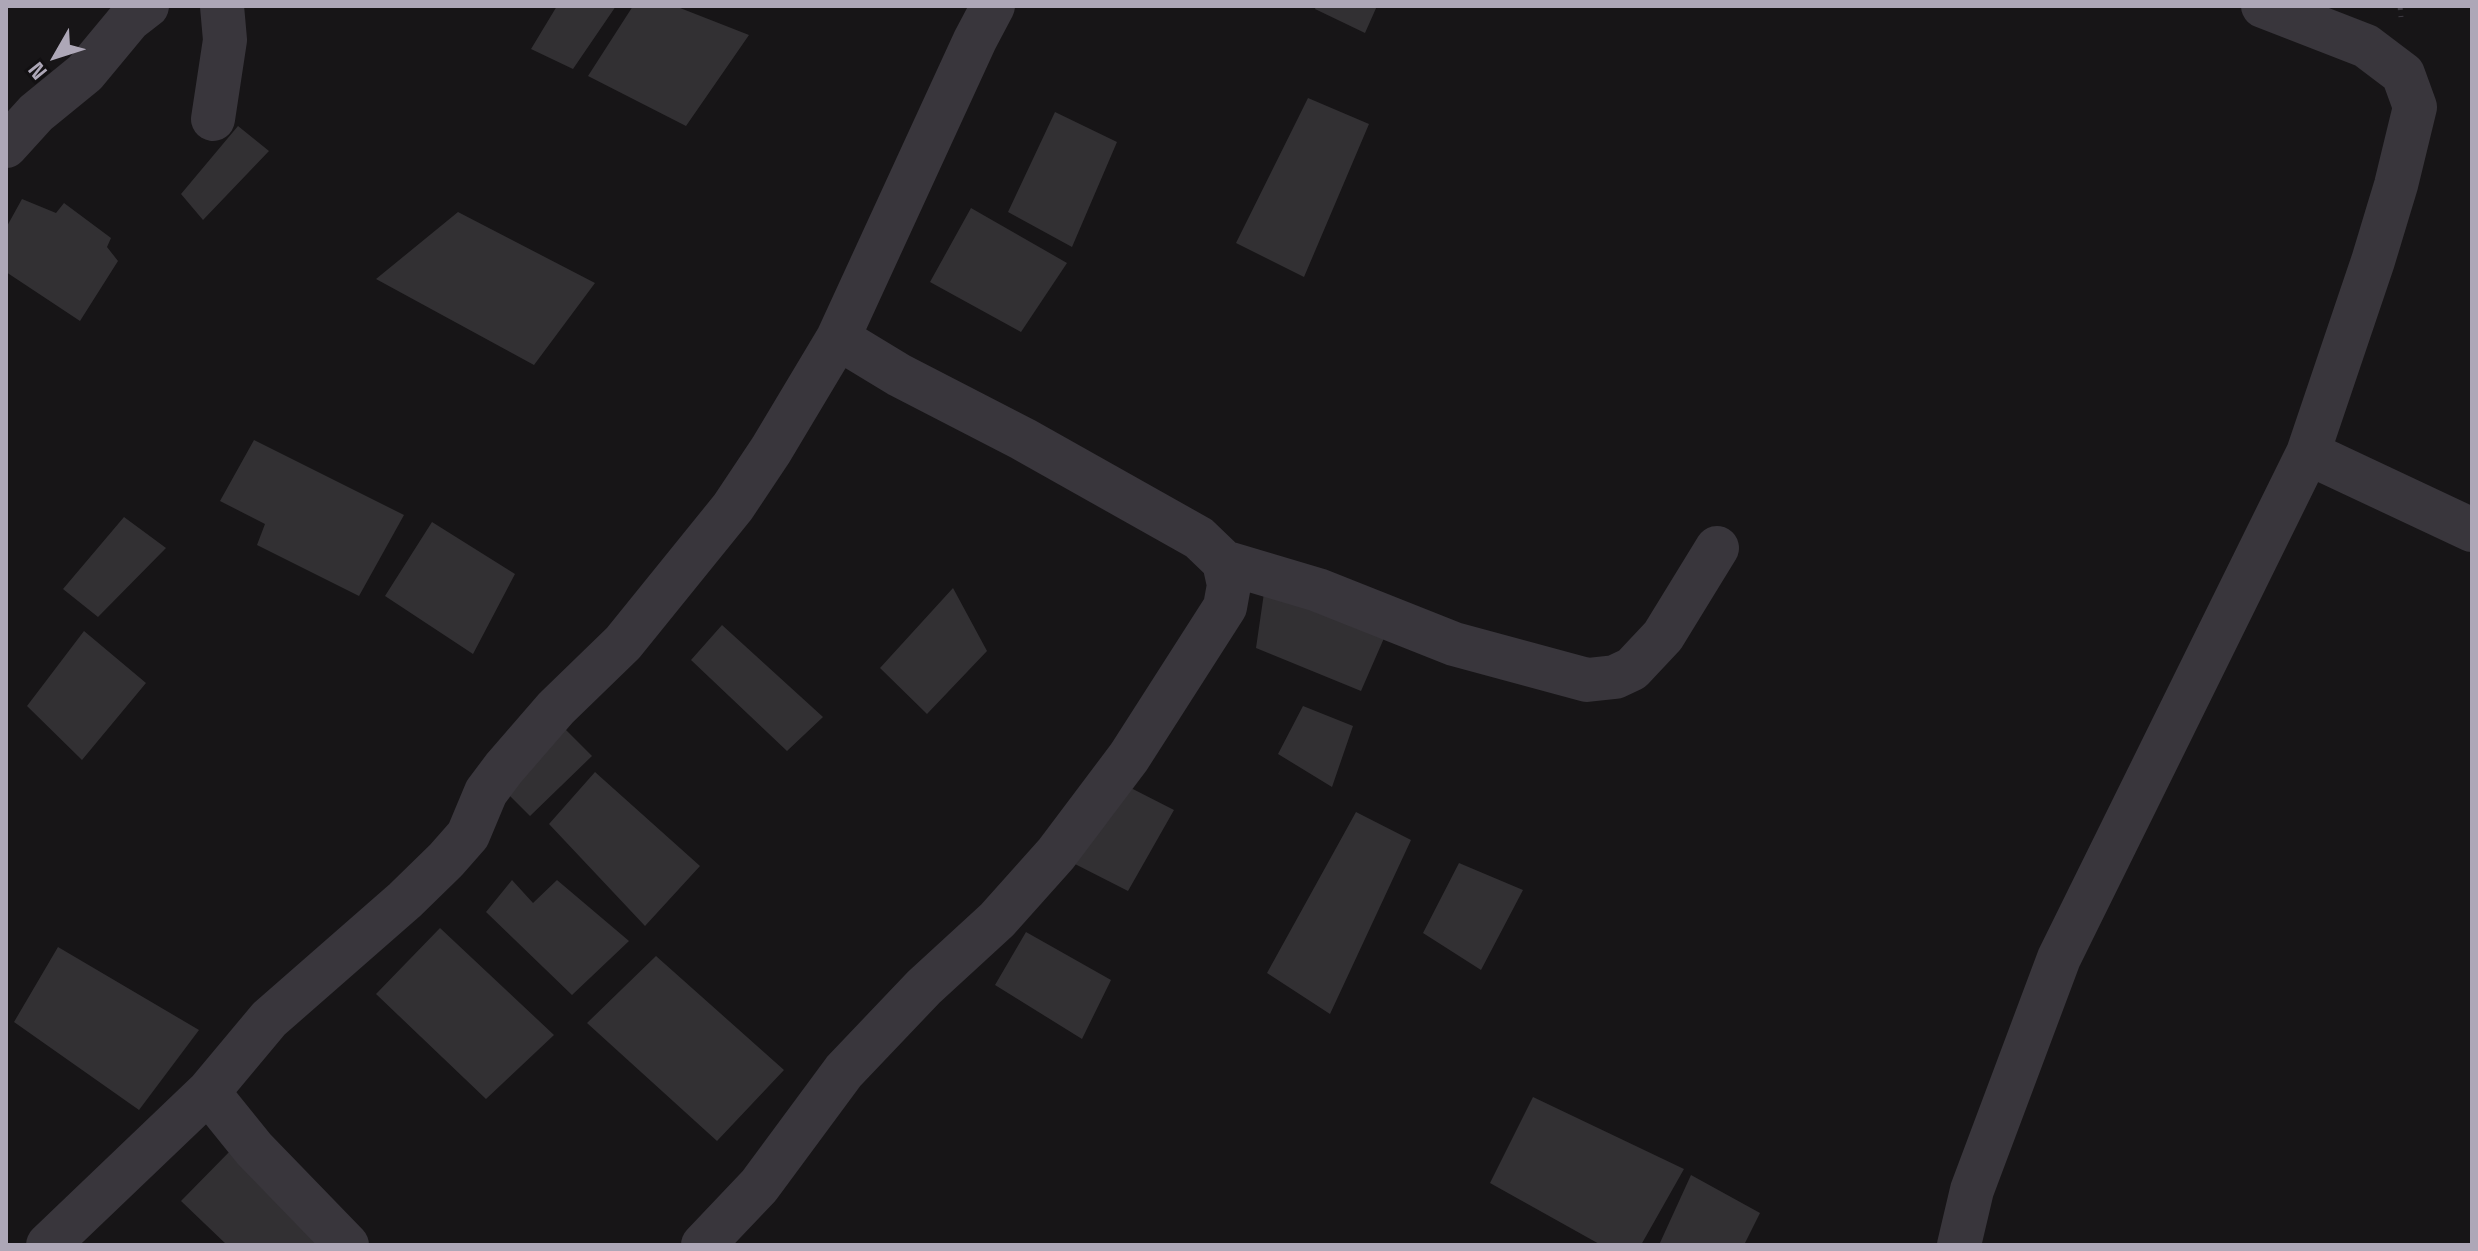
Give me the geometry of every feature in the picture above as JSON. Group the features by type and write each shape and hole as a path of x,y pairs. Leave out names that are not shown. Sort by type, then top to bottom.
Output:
{"street":[{"path":"6,146 36,113 85,73 129,20 147,6"},
{"path":"213,119 225,40 222,6"},
{"path":"48,1245 208,1092 269,1019 405,900 468,835 486,792 504,768 556,708 623,643 733,507 838,338 993,6"},
{"path":"1959,1245 1972,1190 2059,958 2308,453 2396,185 2415,107 2403,74 2366,46 2263,6"},
{"path":"838,338 899,375 1023,439 1199,538 1224,562 1318,590 1454,644 1587,680 1615,677 1632,669 1663,636 1717,548"},
{"path":"2308,453 2472,530"},
{"path":"703,1245 759,1186 844,1071 924,987 997,920 1056,854 1129,757 1225,607 1229,585 1224,562"},
{"path":"208,1092 254,1149 347,1245"}],"building":[{"path":"557,6 616,6 573,69 531,49"},
{"path":"633,6 675,6 749,35 686,126 588,76"},
{"path":"1316,6 1377,6 1365,33 1315,9"},
{"path":"1308,98 1369,124 1304,277 1236,243"},
{"path":"1055,112 1117,142 1072,247 1008,212"},
{"path":"238,126 269,151 203,220 181,194"},
{"path":"22,199 56,213 64,203 111,238 107,247 118,261 80,321 6,272 6,228"},
{"path":"971,208 1067,263 1021,332 930,282"},
{"path":"458,212 595,283 534,365 376,279"},
{"path":"254,440 404,515 359,596 257,545 265,524 220,501"},
{"path":"124,517 166,548 98,617 63,589"},
{"path":"432,522 515,574 473,654 385,596"},
{"path":"1265,586 1388,629 1361,691 1256,648"},
{"path":"953,588 987,651 927,714 880,668"},
{"path":"722,625 823,717 787,751 691,660"},
{"path":"84,631 146,683 82,760 27,706"},
{"path":"1303,706 1353,726 1332,787 1278,754"},
{"path":"564,728 592,756 530,816 504,790"},
{"path":"595,772 700,866 645,926 549,824"},
{"path":"1127,786 1174,810 1128,891 1073,863"},
{"path":"1356,812 1411,840 1330,1014 1267,973"},
{"path":"1459,863 1523,890 1481,970 1423,933"},
{"path":"512,880 533,903 557,880 629,941 572,995 486,912"},
{"path":"440,928 554,1035 486,1099 376,994"},
{"path":"1026,932 1111,980 1082,1039 995,985"},
{"path":"58,947 199,1030 139,1110 14,1022"},
{"path":"656,956 784,1070 717,1141 587,1023"},
{"path":"1533,1097 1684,1169 1641,1245 1601,1245 1490,1183"},
{"path":"233,1148 329,1245 227,1245 181,1201"},
{"path":"1691,1175 1760,1213 1744,1245 1659,1245"}]}
